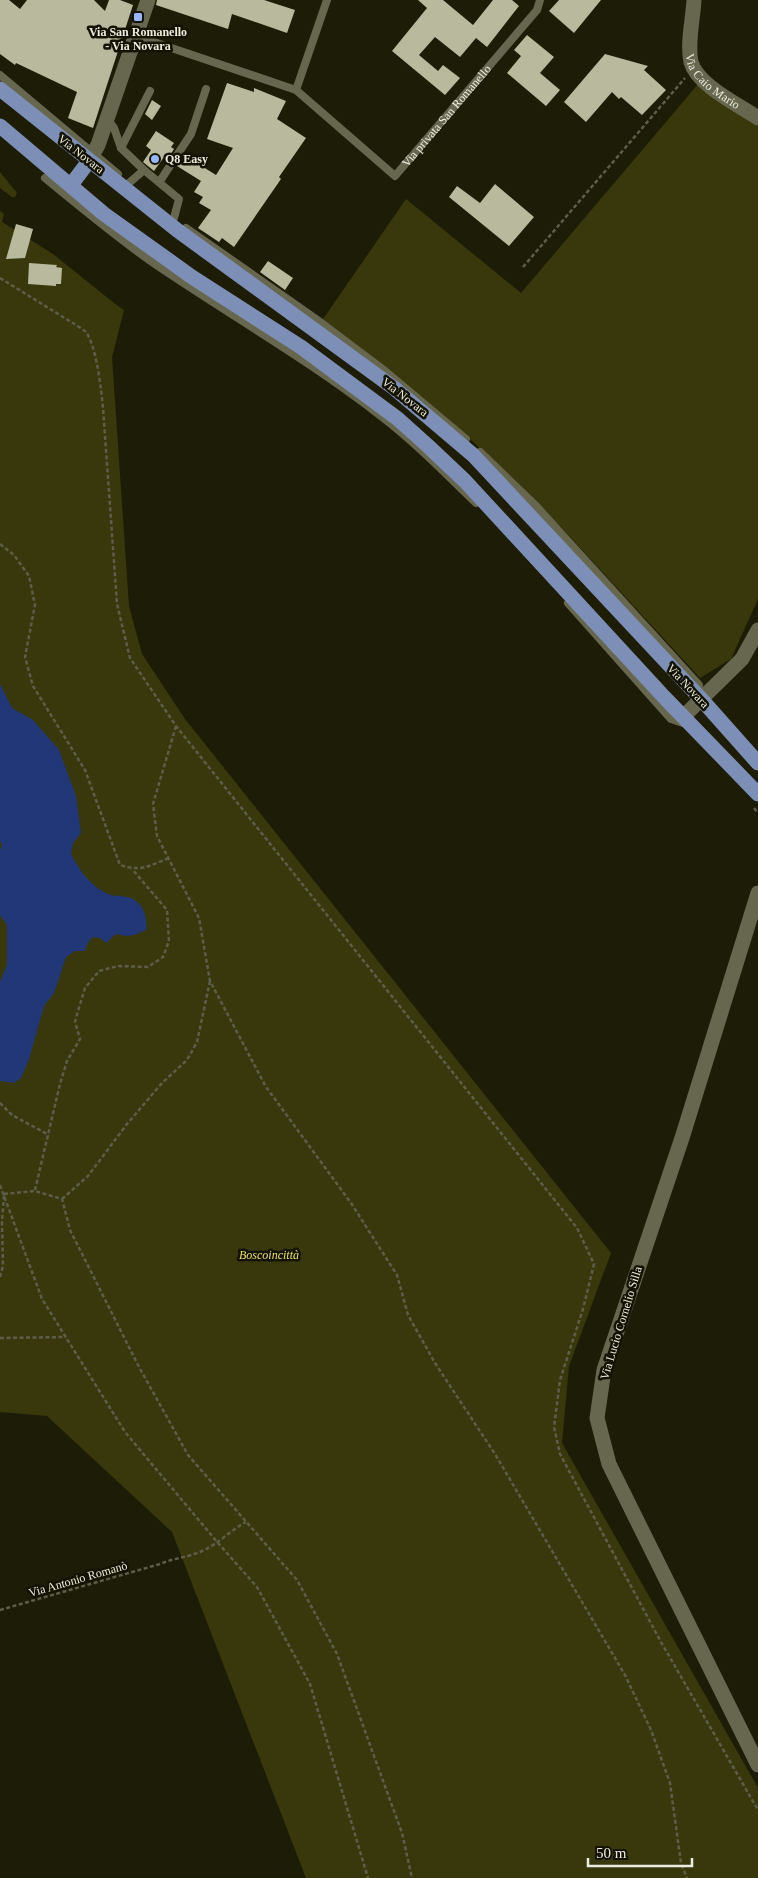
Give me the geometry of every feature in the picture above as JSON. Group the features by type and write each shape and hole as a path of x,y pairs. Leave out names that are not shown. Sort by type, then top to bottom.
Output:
{"main road":[{"name":"Via Novara","path":"0,89 92,157 166,217 394,388 473,456 700,698 758,763"},
{"name":"Via Novara","path":"0,126 104,214 192,277 301,347 410,430 465,481 584,612 758,794"},
{"path":"71,185 92,157"}],"street":[{"path":"92,157 108,120 148,0"},
{"name":"Via Caio Mario","path":"694,0 690,49 694,68 703,81 758,118"},
{"path":"688,722 700,698 742,659 758,630"},
{"name":"Via Lucio Cornelio Silla","path":"758,893 682,1138 604,1370 597,1418 609,1464 758,1765"}],"lane":[{"path":"296,90 327,0"},
{"name":"Via privata San Romanello","path":"136,36 296,90 395,176 537,10 540,0"},
{"path":"0,75 92,157 118,174"},
{"path":"160,181 191,134 206,89"},
{"path":"121,148 150,91"},
{"path":"108,120 114,128 121,148 144,170 180,199 166,217"},
{"path":"0,135 20,143"},
{"path":"130,183 144,170"},
{"path":"45,178 152,262 275,342 381,416 436,464 495,522 671,719 688,722"}],"path":[{"path":"523,267 694,68"},
{"path":"0,278 76,325 86,332 89,339 100,381 117,604 130,658 176,726 577,1228 594,1264 583,1309 560,1380 554,1427 560,1454 661,1642 758,1810"},
{"path":"0,544 14,555 29,576 35,605 24,657 33,686 86,770 120,866 132,869 145,868 169,858"},
{"path":"176,726 153,804 157,836 199,918 210,981 266,1087 351,1203 397,1275 408,1315 435,1363 496,1454 625,1675 651,1730 670,1783 682,1863 687,1878"},
{"path":"35,1191 62,1076 67,1061 80,1039 75,1022 86,988 99,971 118,966 148,967 163,957 169,941 167,910 132,869"},
{"path":"62,1200 88,1176 127,1124 156,1090 187,1060 197,1042 210,981"},
{"path":"0,1103 12,1115 49,1135"},
{"path":"0,1185 42,1299 125,1432 216,1542 257,1587 310,1684 368,1878"},
{"path":"4,1194 35,1191 62,1200"},
{"path":"0,1277 3,1266 2,1222 4,1194"},
{"path":"62,1200 70,1230 139,1367 188,1455 297,1580 338,1654 402,1833 412,1878"},
{"path":"0,1338 66,1337"},
{"name":"Via Antonio Romanò","path":"0,1610 204,1550 247,1522"}],"green space":[{"path":"699,83 758,126 758,599 731,659 700,678 561,527 462,431 321,322 406,199 521,293"},
{"path":"0,172 17,193 15,197 12,197 0,188"},
{"name":"Boscoincittà","path":"0,211 4,214 2,222 53,254 124,310 112,357 129,606 142,654 185,719 611,1253 569,1366 562,1443 758,1788 758,1878 306,1878 172,1532 47,1416 0,1412"}],"water":[{"path":"0,684 12,708 33,720 59,750 76,796 81,833 73,843 71,854 77,865 89,880 107,894 127,897 137,901 143,909 146,919 146,930 142,932 129,936 117,934 108,942 93,937 84,951 75,951 66,957 54,993 44,1006 29,1059 21,1078 14,1083 0,1081 0,982 7,965 7,925 0,915 0,850 2,845 0,841"}],"building":[{"path":"0,0 9,0 20,9 27,0 94,0 105,11 109,0 120,0 133,5 93,128 68,118 77,92 16,63 15,65 0,54"},
{"path":"157,0 264,0 295,10 287,33 232,14 228,29 156,5"},
{"path":"418,0 443,0 473,25 493,0 512,0 519,6 487,47 476,38 460,57 435,37 419,55 438,71 443,65 460,78 445,95 392,51 427,8"},
{"path":"559,0 601,0 574,33 549,11"},
{"path":"527,35 554,57 540,73 560,90 546,106 507,73 521,56 514,50"},
{"path":"605,54 648,66 644,70 666,90 642,115 621,97 619,99 612,92 586,122 564,102"},
{"path":"227,83 254,92 254,88 286,101 277,119 306,138 279,177 281,179 234,247 222,238 219,242 198,228 211,210 199,203 203,197 194,192 201,181 177,166 184,155 216,175 233,148 207,139"},
{"path":"152,100 161,106 152,120 145,114"},
{"path":"156,131 174,143 171,147 174,149 167,160 164,157 154,171 143,162 151,150 146,146"},
{"path":"495,184 534,217 509,246 449,197 457,186 480,203"},
{"path":"16,224 33,229 25,258 6,259"},
{"path":"268,261 293,278 285,290 260,272"},
{"path":"29,263 57,265 56,267 62,268 61,284 56,284 56,286 28,284"}],"place":[{"name":"Via San Romanello - Via Novara","path":"138,17"},
{"name":"Q8 Easy","path":"155,159"}]}
